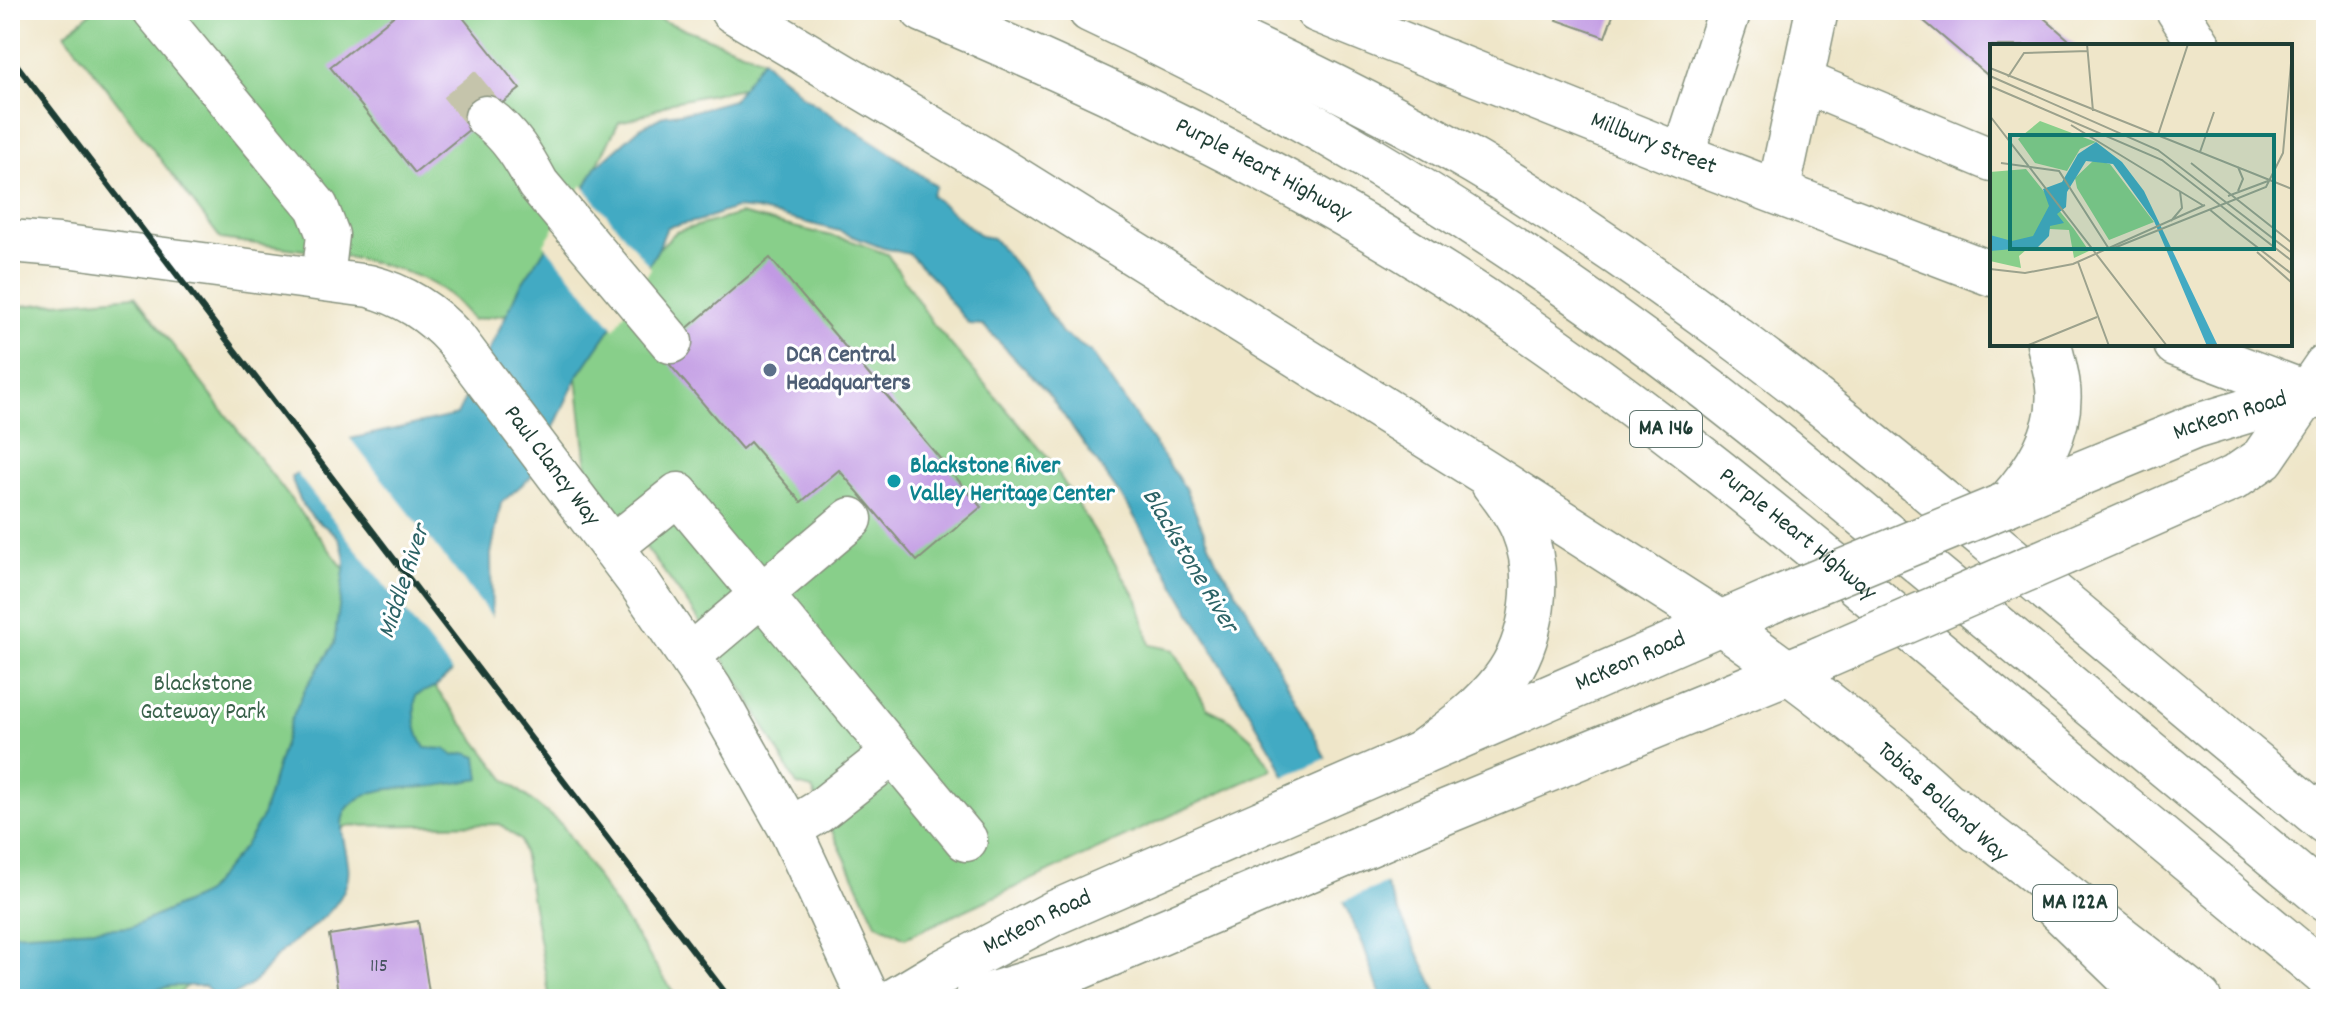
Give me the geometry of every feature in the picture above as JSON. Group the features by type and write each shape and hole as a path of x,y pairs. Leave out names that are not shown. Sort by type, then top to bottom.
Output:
{"main road":[{"path":"732,10 983,159 1720,623"},
{"name":"Purple Heart Highway","path":"923,10 1054,65 1248,160 1345,213 1546,343 1639,408 1794,531 2326,975"},
{"name":"MA 146","path":"1090,10 1284,110 1394,173 1464,215 1617,320 1759,429 2326,899"},
{"path":"1170,10 1373,106 1463,156 1571,223 1673,292 1871,441 2326,822"},
{"name":"Millbury Street","path":"1317,10 1682,156 1990,273"},
{"path":"2007,504 2040,462 2056,415 2058,389 2049,346"},
{"path":"2183,346 2319,387"},
{"name":"McKeon Road","path":"897,999 1054,913 1720,623 2194,427 2319,387"},
{"name":"McKeon Road","path":"977,999 1080,967 1445,812 1806,665 2234,478 2263,458 2319,387"},
{"path":"1420,754 1475,711 1504,680 1525,641 1532,603 1532,564 1523,529 1509,503 1484,472"},
{"name":"MA 122A","path":"1952,807 2199,999"}],"street":[{"path":"154,10 317,207 328,235 323,279"},
{"path":"1682,156 1730,10"},
{"path":"1778,193 1817,10"},
{"path":"2177,10 2199,44"},
{"path":"1802,81 1990,159"},
{"path":"486,117 501,128 524,157 538,184 671,342"},
{"name":"Paul Clancy Way","path":"10,241 369,286 399,295 435,319 455,339 690,655 747,749 790,829 869,999"},
{"path":"612,547 678,494 966,840"},
{"path":"690,655 851,519"},
{"name":"Tobias Bolland Way","path":"1720,623 1806,665 2150,999"},
{"path":"790,829 818,812 893,753"}],"green space":[{"path":"94,10 635,10 763,59 742,88 672,102 619,122 582,194 521,285 507,314 473,320 448,294 401,270 339,256 221,239 65,34"},
{"path":"740,214 852,241 887,254 934,325 1049,459 1138,600 1150,645 1174,650 1207,708 1231,720 1252,739 1272,769 905,938 876,923 812,789 797,785 750,701 693,611 587,468 577,377 621,313 658,249 676,232"},
{"name":"Blackstone Gateway Park","path":"135,296 506,780 562,825 678,999 550,999 521,841 500,824 346,826 174,999 10,999 10,307"}],"water":[{"path":"763,59 801,95 936,186 931,195 981,236 993,238 1027,279 1062,333 1091,352 1185,488 1216,560 1246,607 1310,726 1440,999 1382,999 1363,944 1274,754 1128,506 1047,392 983,325 969,324 940,285 909,254 883,248 839,231 757,210 735,208 698,221 667,227 658,249 621,313 577,377 531,477 501,503 491,554 492,637 435,687 416,695 415,702 417,729 425,748 445,749 454,756 466,753 477,757 480,779 379,791 354,802 343,819 348,872 342,894 326,915 285,948 255,981 238,993 212,999 205,986 171,986 114,999 10,999 10,934 132,927 204,894 244,847 261,819 291,720 305,689 334,644 345,562 340,541 305,508 291,477 350,439 457,415 521,285 582,194 596,167 640,128 665,115 733,100"}],"pier":[{"path":"582,185 651,268 615,329 544,244"},
{"path":"348,436 496,622 495,639 455,675 294,470"},
{"path":"1330,757 1389,882 1339,903 1281,778"}],"building":[{"path":"401,10 457,10 520,89 415,173 330,67"},
{"path":"1561,10 1615,10 1605,37 1557,20"},
{"path":"1911,10 2035,10 2074,44 1990,44 1990,77"},
{"path":"770,258 981,507 917,561 839,470 801,502 750,442 742,449 659,352"},
{"path":"418,921 430,999 339,999 329,935"}],"tunnel":[{"path":"459,84 486,117"}],"railway":[{"path":"10,56 730,999"}],"place":[{"name":"DCR Central Headquarters","path":"770,370"},
{"name":"Blackstone River Valley Heritage Center","path":"894,481"}],"water label":[{"name":"Blackstone River","path":"1189,561"},
{"name":"Middle River","path":"405,582"}]}
